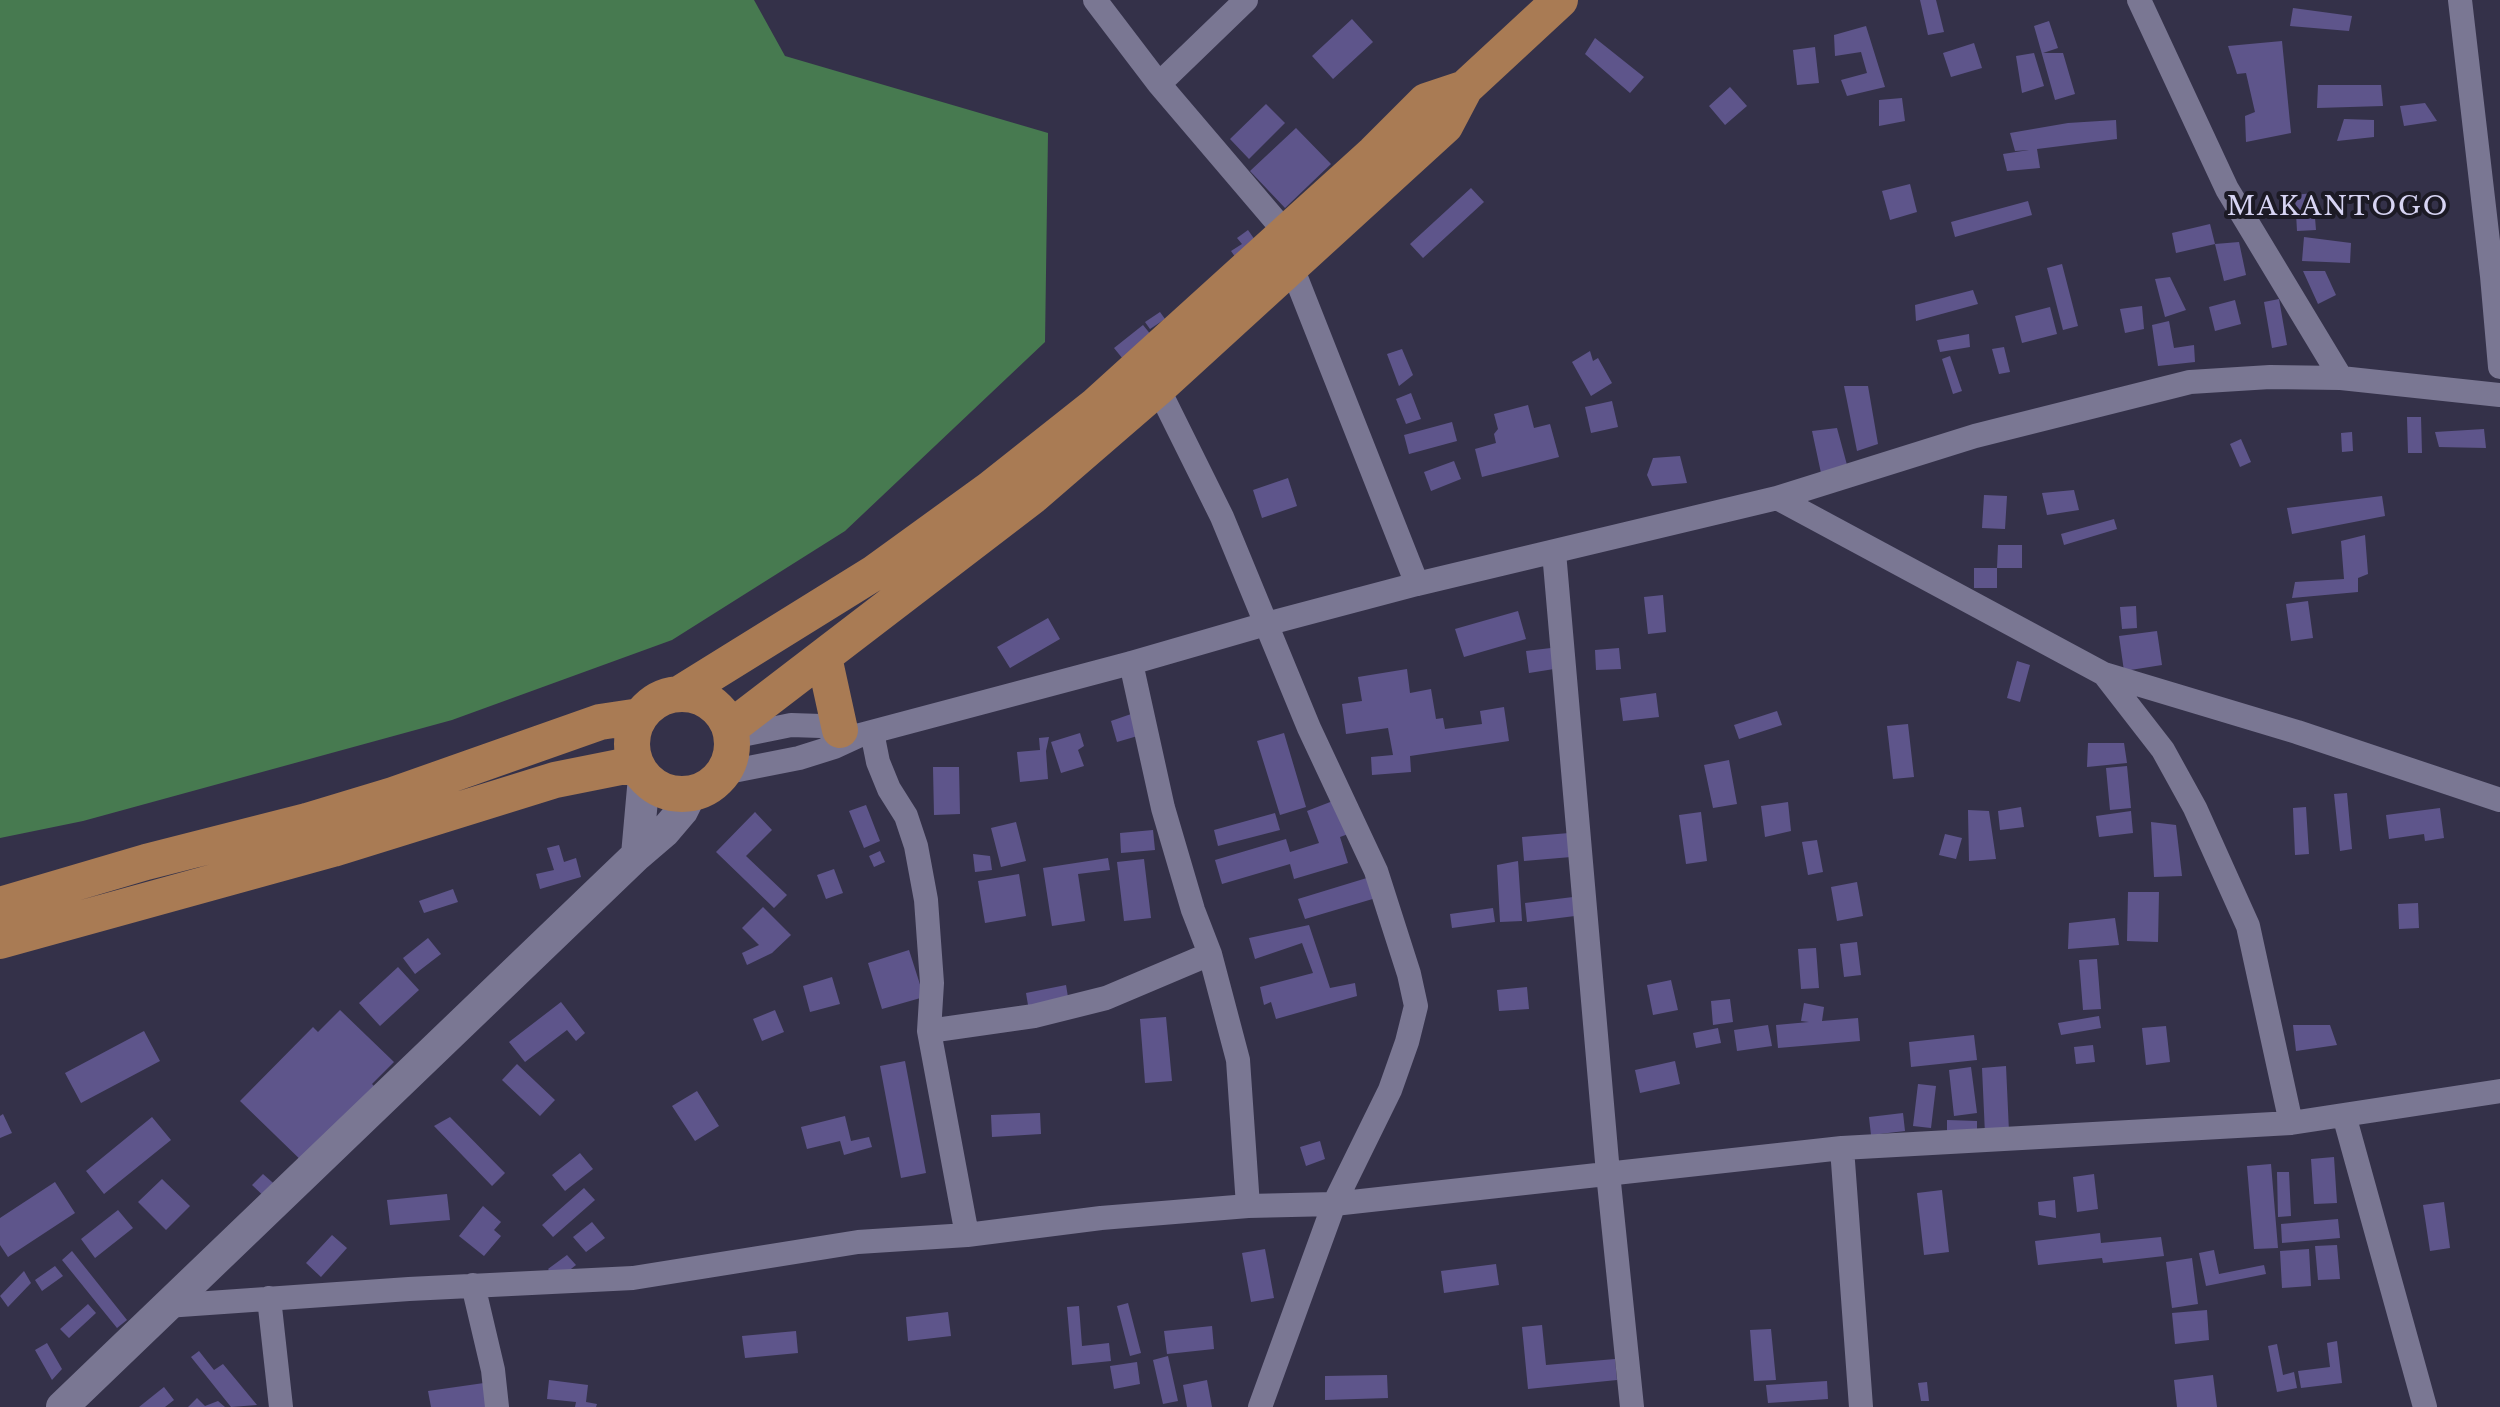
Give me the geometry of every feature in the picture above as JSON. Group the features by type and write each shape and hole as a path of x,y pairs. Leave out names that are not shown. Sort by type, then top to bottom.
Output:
{"main road":[{"path":"731,732 1033,496 1158,388 1374,153 1426,101 1465,88 1560,0"},
{"path":"637,855 641,772 632,741 640,716 657,701 679,694 874,573 1002,480 1288,249"},
{"path":"824,657 857,732"},
{"path":"0,941 333,849 555,780 620,767 641,772 658,788 674,793 691,793 709,786 723,773 731,756 731,732 719,710 701,697 679,694"},
{"path":"0,905 146,862 307,821 393,795 600,722 640,716"},
{"path":"62,1407 665,831 682,811 691,793"}],"street":[{"path":"1095,0 1288,249 1417,584"},
{"path":"1159,84 1246,0"},
{"path":"2139,0 2227,189 2341,378"},
{"path":"2460,0 2496,276 2500,367"},
{"path":"723,773 799,758 834,747 857,732 1131,663 1417,584 1777,498 1975,436 2190,382 2270,377 2341,378 2500,395"},
{"path":"1158,388 1222,517 1309,728 1376,871 1416,1006 1390,1090 1334,1204 1260,1407"},
{"path":"1777,498 2104,674 2297,732 2500,800"},
{"path":"1554,552 1608,1173 1632,1407"},
{"path":"1131,663 1163,808 1193,910 1210,954 1238,1060 1248,1206"},
{"path":"2104,674 2163,750 2195,808 2248,926 2291,1123"},
{"path":"731,732 791,725 857,732 878,762 889,789 906,816 919,859 926,900 932,983 929,1031 967,1235"},
{"path":"929,1031 1034,1016 1106,998 1210,954"},
{"path":"166,1306 473,1285 633,1278 858,1242 967,1235 1101,1218 1248,1206 1334,1204 1842,1148 2291,1123 2500,1091"},
{"path":"2344,1115 2425,1407"},
{"path":"1842,1148 1861,1407"},
{"path":"473,1285 493,1370 497,1407"},
{"path":"269,1298 281,1407"}],"green space":[{"path":"0,0 754,0 785,56 1048,133 1045,342 845,531 672,640 452,720 83,821 0,838"}],"building":[{"path":"1920,0 1936,0 1944,32 1928,35"},
{"path":"2293,8 2352,16 2349,31 2290,26"},
{"path":"1352,19 1373,42 1333,79 1312,56"},
{"path":"2049,21 2058,48 2043,53 2063,53 2075,94 2055,100 2034,26"},
{"path":"1866,26 1885,87 1847,96 1841,80 1867,73 1861,52 1835,56 1834,35"},
{"path":"1595,38 1644,77 1630,93 1585,54"},
{"path":"2282,41 2291,133 2246,142 2245,116 2255,112 2246,73 2237,74 2228,46"},
{"path":"1974,43 1982,68 1951,77 1943,53"},
{"path":"1815,47 1819,83 1797,85 1793,50"},
{"path":"2034,53 2044,86 2022,93 2016,56"},
{"path":"2318,85 2381,85 2383,106 2317,108"},
{"path":"1730,87 1747,106 1725,125 1709,106"},
{"path":"1902,98 1905,121 1879,126 1879,100"},
{"path":"2425,103 2437,121 2404,126 2400,106"},
{"path":"1266,104 1285,123 1249,159 1230,139"},
{"path":"2344,119 2374,120 2374,137 2337,141"},
{"path":"2116,120 2117,139 2037,149 2040,168 2007,171 2003,154 2029,150 2015,151 2010,133 2068,123"},
{"path":"1296,128 1331,164 1285,208 1250,171"},
{"path":"1910,184 1917,212 1890,220 1882,191"},
{"path":"1471,188 1484,202 1423,258 1410,244"},
{"path":"2313,193 2316,230 2297,231 2295,195"},
{"path":"2028,201 2032,215 1955,237 1951,222"},
{"path":"2210,224 2215,244 2176,253 2172,233"},
{"path":"1248,230 1262,250 1238,261 1231,251 1242,244 1237,238"},
{"path":"2304,237 2351,243 2350,263 2302,261"},
{"path":"2239,242 2246,275 2224,281 2215,244"},
{"path":"2062,264 2078,326 2063,330 2047,268"},
{"path":"2303,271 2325,271 2336,295 2318,304"},
{"path":"2170,277 2186,310 2165,317 2155,279"},
{"path":"1973,290 1978,304 1916,321 1915,305"},
{"path":"2279,299 2287,345 2272,348 2264,302"},
{"path":"2235,300 2241,324 2215,331 2209,307"},
{"path":"2142,306 2144,329 2125,333 2120,309"},
{"path":"2050,307 2057,334 2022,343 2015,316"},
{"path":"1160,312 1165,319 1150,329 1145,322"},
{"path":"2169,321 2174,348 2194,345 2195,362 2158,366 2152,325"},
{"path":"1143,325 1156,341 1127,364 1114,348"},
{"path":"1969,334 1970,347 1940,352 1937,340"},
{"path":"2004,347 2010,372 1999,374 1992,349"},
{"path":"1402,349 1413,375 1399,386 1387,354"},
{"path":"1590,351 1593,361 1598,358 1612,383 1591,396 1572,362"},
{"path":"1950,356 1962,391 1953,394 1942,359"},
{"path":"1844,386 1868,386 1878,444 1857,451"},
{"path":"1411,393 1421,419 1406,424 1396,399"},
{"path":"1612,401 1618,427 1591,433 1585,407"},
{"path":"1528,405 1534,428 1550,424 1559,457 1482,477 1475,449 1496,443 1494,434 1498,429 1494,414"},
{"path":"2407,417 2421,417 2422,453 2408,453"},
{"path":"1452,422 1457,441 1409,454 1404,435"},
{"path":"1837,428 1847,465 1821,473 1812,431"},
{"path":"2484,429 2486,448 2439,447 2435,432"},
{"path":"2352,432 2353,451 2342,452 2341,433"},
{"path":"2241,439 2251,462 2240,467 2230,444"},
{"path":"1680,456 1687,483 1652,486 1647,475 1653,458"},
{"path":"1454,461 1461,479 1431,491 1424,472"},
{"path":"1288,478 1297,506 1262,518 1253,490"},
{"path":"2074,490 2079,510 2047,515 2042,493"},
{"path":"1984,495 2007,496 2005,529 1982,528"},
{"path":"2382,496 2385,516 2292,534 2287,508"},
{"path":"2114,519 2117,529 2064,545 2061,534"},
{"path":"2365,535 2368,574 2358,578 2358,592 2292,598 2295,582 2344,579 2341,541"},
{"path":"1998,545 2022,545 2022,568 1997,568"},
{"path":"1974,568 1997,568 1997,588 1974,588"},
{"path":"1663,595 1666,632 1648,634 1644,597"},
{"path":"2308,601 2313,638 2291,641 2286,604"},
{"path":"2136,606 2137,628 2122,629 2120,607"},
{"path":"1518,611 1526,639 1464,657 1455,629"},
{"path":"1048,618 1060,639 1010,668 997,647"},
{"path":"2157,631 2162,665 2124,671 2119,636"},
{"path":"1551,648 1554,669 1529,673 1526,651"},
{"path":"1619,648 1621,669 1596,670 1595,650"},
{"path":"2017,661 2030,665 2020,702 2007,698"},
{"path":"1407,669 1410,693 1431,689 1436,719 1443,718 1445,729 1482,724 1480,711 1504,707 1509,741 1410,756 1411,772 1372,775 1371,757 1393,755 1388,728 1346,734 1342,704 1362,701 1358,677"},
{"path":"1656,693 1659,717 1623,721 1620,698"},
{"path":"1777,711 1782,725 1739,739 1734,725"},
{"path":"1134,713 1141,735 1117,742 1111,721"},
{"path":"1908,724 1914,777 1893,779 1887,726"},
{"path":"1080,733 1084,746 1078,750 1084,766 1061,773 1051,742"},
{"path":"1284,733 1306,807 1280,815 1257,741"},
{"path":"1049,737 1046,751 1048,779 1020,782 1017,752 1040,750 1039,738"},
{"path":"2088,743 2124,743 2127,763 2087,767"},
{"path":"1729,760 1737,804 1713,808 1704,765"},
{"path":"2127,766 2131,808 2110,810 2106,768"},
{"path":"933,767 959,767 960,814 934,815"},
{"path":"2347,793 2352,849 2340,851 2334,794"},
{"path":"1338,799 1351,833 1340,837 1348,863 1294,879 1290,864 1222,884 1215,860 1286,839 1290,852 1319,843 1307,811"},
{"path":"1788,802 1791,831 1765,837 1761,806"},
{"path":"866,805 880,841 864,848 849,811"},
{"path":"2021,807 2024,827 2000,830 1998,811"},
{"path":"2306,807 2309,854 2295,855 2293,808"},
{"path":"2440,808 2444,838 2425,841 2424,834 2389,839 2386,815"},
{"path":"1968,810 1989,811 1996,859 1969,861"},
{"path":"2131,811 2133,833 2099,837 2096,816"},
{"path":"755,812 772,830 746,856 787,895 774,908 716,852"},
{"path":"1701,812 1707,861 1686,864 1679,815"},
{"path":"1275,813 1280,830 1218,846 1214,830"},
{"path":"1016,822 1026,861 1001,867 991,828"},
{"path":"2151,822 2176,825 2182,876 2154,877"},
{"path":"1153,830 1155,850 1121,853 1120,833"},
{"path":"1581,832 1583,856 1524,861 1522,837"},
{"path":"1945,834 1962,838 1956,859 1939,855"},
{"path":"1817,840 1823,872 1808,875 1802,842"},
{"path":"559,845 564,862 576,858 581,877 540,889 536,874 554,870 547,848"},
{"path":"880,851 885,862 874,867 869,856"},
{"path":"973,854 990,856 992,870 975,872"},
{"path":"1108,858 1110,870 1078,874 1085,921 1052,926 1043,868"},
{"path":"1144,859 1151,918 1124,921 1117,862"},
{"path":"1518,861 1522,921 1500,922 1497,865"},
{"path":"834,869 843,893 826,899 817,875"},
{"path":"1019,874 1026,916 985,923 978,881"},
{"path":"1370,877 1376,898 1305,919 1298,899"},
{"path":"1857,882 1863,916 1837,921 1831,887"},
{"path":"453,889 458,902 424,913 419,901"},
{"path":"2128,892 2159,892 2158,942 2127,941"},
{"path":"1573,897 1575,916 1527,922 1525,903"},
{"path":"2418,903 2419,928 2399,929 2398,904"},
{"path":"763,907 791,935 772,953 747,965 742,953 759,945 742,928"},
{"path":"1493,908 1495,922 1452,928 1450,914"},
{"path":"2115,918 2119,945 2068,949 2069,923"},
{"path":"1309,925 1330,988 1355,983 1357,996 1276,1019 1271,1002 1264,1005 1260,987 1313,973 1302,943 1255,959 1249,938"},
{"path":"428,938 441,954 415,974 403,958"},
{"path":"1857,942 1861,975 1844,977 1840,944"},
{"path":"1816,948 1819,988 1801,989 1798,949"},
{"path":"909,950 924,997 882,1009 868,963"},
{"path":"2097,959 2101,1009 2083,1010 2079,960"},
{"path":"398,967 419,990 380,1026 359,1003"},
{"path":"832,977 840,1004 810,1012 803,986"},
{"path":"1671,980 1678,1010 1653,1015 1647,985"},
{"path":"1066,985 1069,1003 1029,1011 1026,993"},
{"path":"1527,987 1529,1009 1499,1011 1497,990"},
{"path":"1730,999 1733,1022 1713,1025 1711,1001"},
{"path":"561,1002 585,1033 576,1041 567,1030 525,1062 509,1042"},
{"path":"1804,1003 1824,1007 1822,1021 1858,1018 1860,1041 1778,1048 1776,1025 1809,1022 1801,1021"},
{"path":"340,1010 394,1062 372,1084 381,1093 308,1167 240,1101 313,1027 318,1032"},
{"path":"775,1010 784,1032 762,1041 753,1019"},
{"path":"2099,1016 2101,1028 2061,1035 2058,1023"},
{"path":"1166,1017 1172,1081 1145,1083 1140,1019"},
{"path":"1768,1025 1772,1046 1737,1051 1734,1030"},
{"path":"2293,1025 2330,1025 2337,1045 2296,1051"},
{"path":"2166,1026 2170,1062 2146,1065 2142,1028"},
{"path":"1718,1028 1721,1043 1696,1048 1693,1033"},
{"path":"144,1031 160,1061 81,1103 65,1073"},
{"path":"1974,1035 1977,1060 1911,1067 1909,1042"},
{"path":"2093,1045 2095,1062 2076,1064 2074,1047"},
{"path":"905,1061 926,1173 901,1178 880,1066"},
{"path":"1675,1061 1680,1084 1640,1093 1635,1070"},
{"path":"517,1064 555,1100 540,1116 502,1080"},
{"path":"2006,1066 2009,1132 1985,1134 1982,1068"},
{"path":"1971,1067 1977,1113 1954,1116 1949,1070"},
{"path":"1918,1084 1936,1086 1931,1128 1913,1126"},
{"path":"697,1091 719,1126 695,1141 672,1106"},
{"path":"1040,1113 1041,1134 992,1137 991,1115"},
{"path":"1903,1113 1905,1131 1871,1135 1869,1117"},
{"path":"3,1114 12,1133 0,1138 0,1116"},
{"path":"845,1116 851,1141 869,1137 872,1147 844,1155 840,1141 807,1149 801,1127"},
{"path":"152,1117 171,1140 104,1194 86,1171"},
{"path":"450,1117 505,1173 492,1186 434,1126"},
{"path":"1947,1120 1977,1121 1977,1131 1947,1131"},
{"path":"1320,1141 1325,1159 1306,1166 1300,1147"},
{"path":"580,1153 593,1169 565,1191 552,1175"},
{"path":"2334,1157 2337,1203 2314,1204 2311,1159"},
{"path":"2271,1164 2278,1248 2254,1249 2247,1166"},
{"path":"2277,1172 2289,1172 2291,1216 2278,1217"},
{"path":"263,1174 281,1190 270,1202 252,1185"},
{"path":"2094,1174 2098,1209 2077,1212 2073,1177"},
{"path":"162,1179 190,1206 166,1230 138,1202"},
{"path":"55,1182 75,1213 8,1257 0,1245 0,1218"},
{"path":"584,1188 595,1200 553,1237 542,1225"},
{"path":"1942,1190 1949,1252 1924,1255 1917,1193"},
{"path":"447,1194 450,1220 390,1225 387,1200"},
{"path":"2055,1200 2056,1218 2039,1215 2038,1202"},
{"path":"2444,1202 2450,1248 2430,1251 2423,1205"},
{"path":"483,1206 501,1222 494,1230 501,1236 484,1256 459,1236"},
{"path":"118,1210 133,1228 95,1258 81,1239"},
{"path":"2338,1219 2340,1238 2282,1243 2281,1224"},
{"path":"592,1222 605,1238 586,1252 573,1237"},
{"path":"2100,1233 2101,1243 2161,1237 2164,1256 2103,1263 2102,1258 2038,1265 2035,1241"},
{"path":"332,1235 347,1248 321,1277 306,1263"},
{"path":"2337,1245 2340,1279 2318,1280 2315,1246"},
{"path":"1265,1249 1274,1298 1251,1302 1242,1253"},
{"path":"2309,1249 2311,1286 2282,1288 2280,1251"},
{"path":"2214,1250 2219,1274 2264,1265 2266,1274 2206,1286 2199,1253"},
{"path":"72,1251 127,1320 117,1328 62,1260"},
{"path":"567,1255 576,1265 557,1280 548,1269"},
{"path":"2192,1258 2198,1304 2172,1308 2166,1262"},
{"path":"1496,1264 1499,1285 1444,1293 1441,1271"},
{"path":"55,1266 63,1276 42,1291 35,1280"},
{"path":"24,1271 31,1283 8,1307 0,1296"},
{"path":"1128,1303 1141,1353 1130,1356 1117,1306"},
{"path":"88,1304 96,1313 69,1338 60,1329"},
{"path":"1079,1306 1082,1346 1109,1343 1111,1361 1072,1365 1067,1307"},
{"path":"2207,1310 2209,1340 2175,1344 2172,1313"},
{"path":"948,1312 951,1336 908,1341 906,1317"},
{"path":"1542,1325 1546,1365 1615,1359 1617,1380 1528,1389 1522,1327"},
{"path":"1212,1326 1214,1349 1167,1354 1164,1331"},
{"path":"1771,1329 1776,1380 1754,1381 1750,1330"},
{"path":"796,1331 798,1353 745,1358 742,1336"},
{"path":"2337,1341 2342,1383 2301,1388 2298,1371 2330,1367 2327,1343"},
{"path":"47,1343 62,1369 52,1380 35,1350"},
{"path":"2277,1344 2283,1375 2294,1372 2297,1388 2277,1392 2268,1346"},
{"path":"199,1351 214,1370 223,1364 257,1405 231,1407 191,1357"},
{"path":"1168,1356 1178,1401 1163,1404 1153,1360"},
{"path":"1137,1362 1140,1384 1114,1389 1110,1366"},
{"path":"1387,1375 1388,1398 1325,1400 1325,1376"},
{"path":"2213,1375 2217,1407 2177,1407 2174,1380"},
{"path":"549,1380 588,1385 586,1402 597,1404 596,1407 575,1407 576,1402 547,1399"},
{"path":"1207,1380 1212,1407 1187,1407 1183,1385"},
{"path":"1827,1381 1828,1399 1768,1403 1766,1385"},
{"path":"1927,1382 1929,1401 1921,1401 1918,1383"},
{"path":"484,1383 487,1407 431,1407 428,1391"},
{"path":"164,1387 174,1400 165,1407 139,1407"},
{"path":"197,1398 205,1406 218,1401 225,1407 188,1407"}],"district":[{"name":"MAKANTOGO","path":"2338,208"}]}
